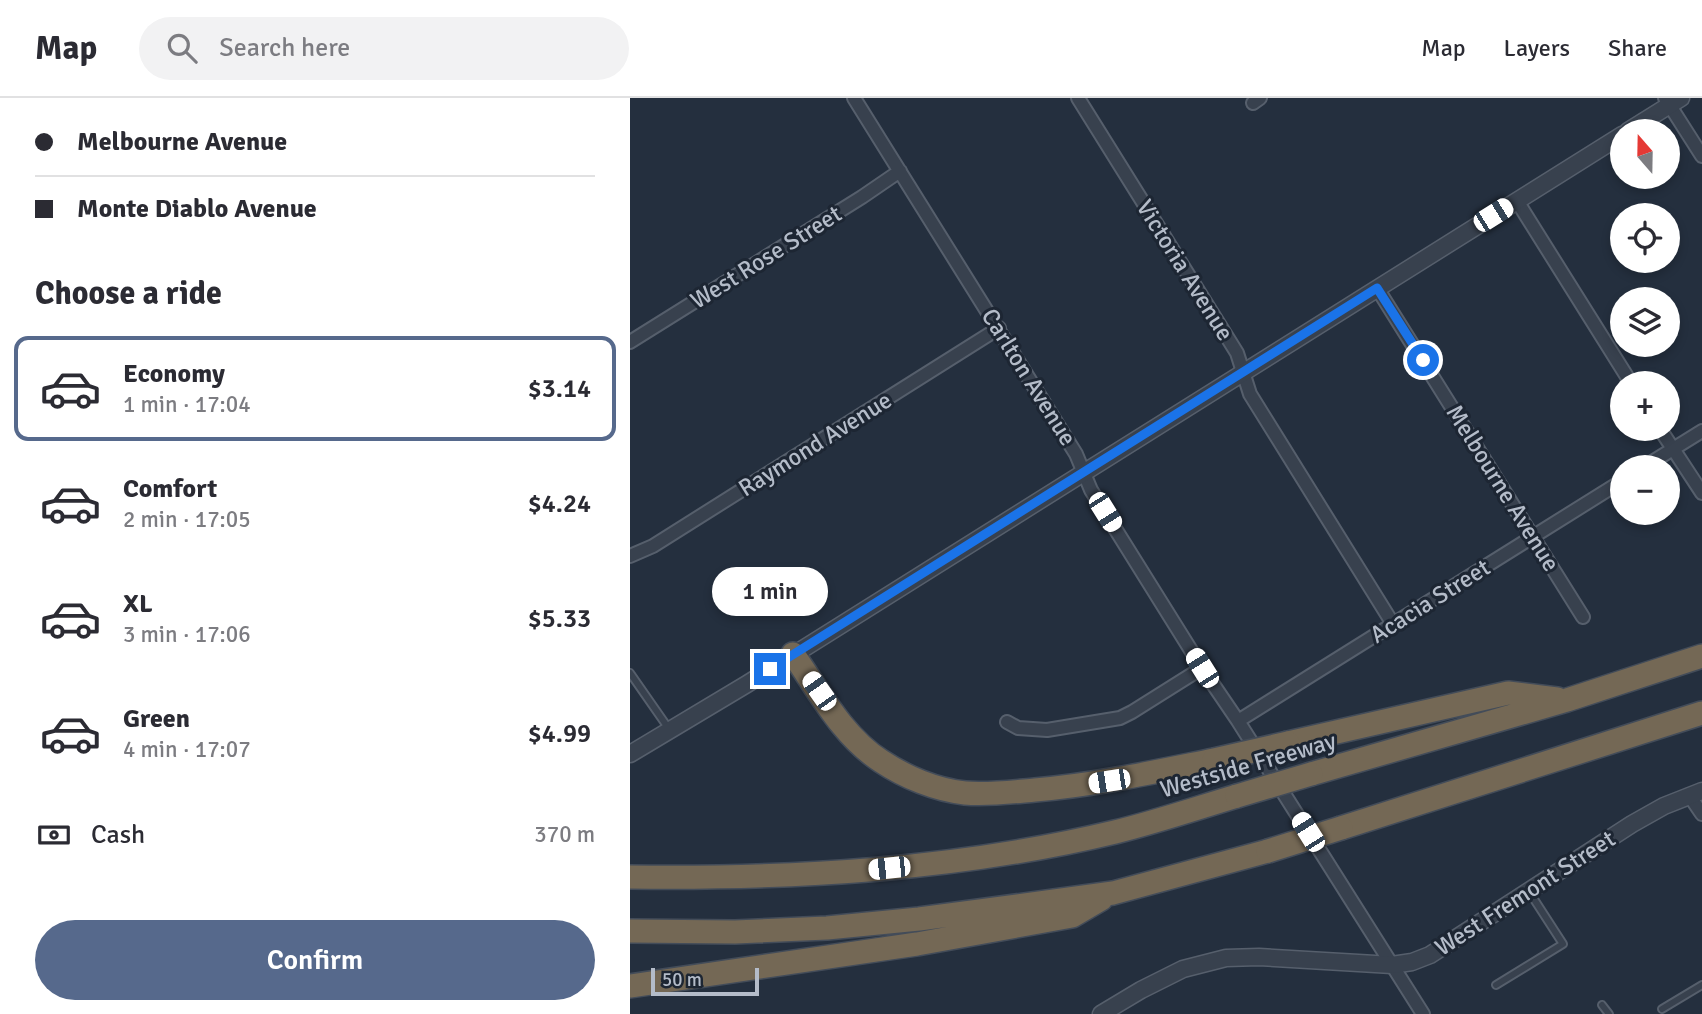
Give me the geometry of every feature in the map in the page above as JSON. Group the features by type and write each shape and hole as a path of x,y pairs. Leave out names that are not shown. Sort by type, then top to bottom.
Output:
{"highway":[{"path":"793,654 844,728 881,762 920,782 965,793 1007,793 1128,778 1508,693 1567,700"},
{"name":"Westside Freeway","path":"630,877 862,871 971,859 1061,843 1116,831 1567,700 1702,656"},
{"path":"630,931 735,932 827,928 919,919 1113,893 1268,851 1702,713"},
{"path":"630,986 916,944 1072,916 1113,893"}],"street":[{"name":"Carlton Avenue","path":"854,98 1076,454 1091,490 1423,1014"},
{"name":"Victoria Avenue","path":"1078,98 1237,352 1250,394 1394,624"},
{"path":"1645,119 1672,100 1702,156"},
{"path":"630,754 747,684 1610,143"},
{"name":"West Rose Street","path":"630,342 900,171"},
{"path":"1517,201 1623,371"},
{"name":"Melbourne Avenue","path":"1377,288 1583,617"},
{"name":"Raymond Avenue","path":"630,556 653,546 999,328"},
{"path":"1663,455 1702,430"},
{"path":"1668,441 1702,493"},
{"name":"Acacia Street","path":"1238,721 1610,489"},
{"path":"1007,722 1018,728 1047,730 1120,718 1202,668"},
{"path":"1696,793 1702,814"},
{"name":"West Fremont Street","path":"1101,1014 1182,970 1226,958 1259,957 1392,965 1412,962 1430,955 1633,824 1664,806 1696,793"}],"lane":[{"path":"630,674 670,730"},
{"path":"1496,985 1563,944 1529,891"},
{"path":"1662,1009 1702,985"},
{"path":"1602,1005 1609,1014"}],"route":[{"path":"770,669 1377,288 1423,360"}]}
